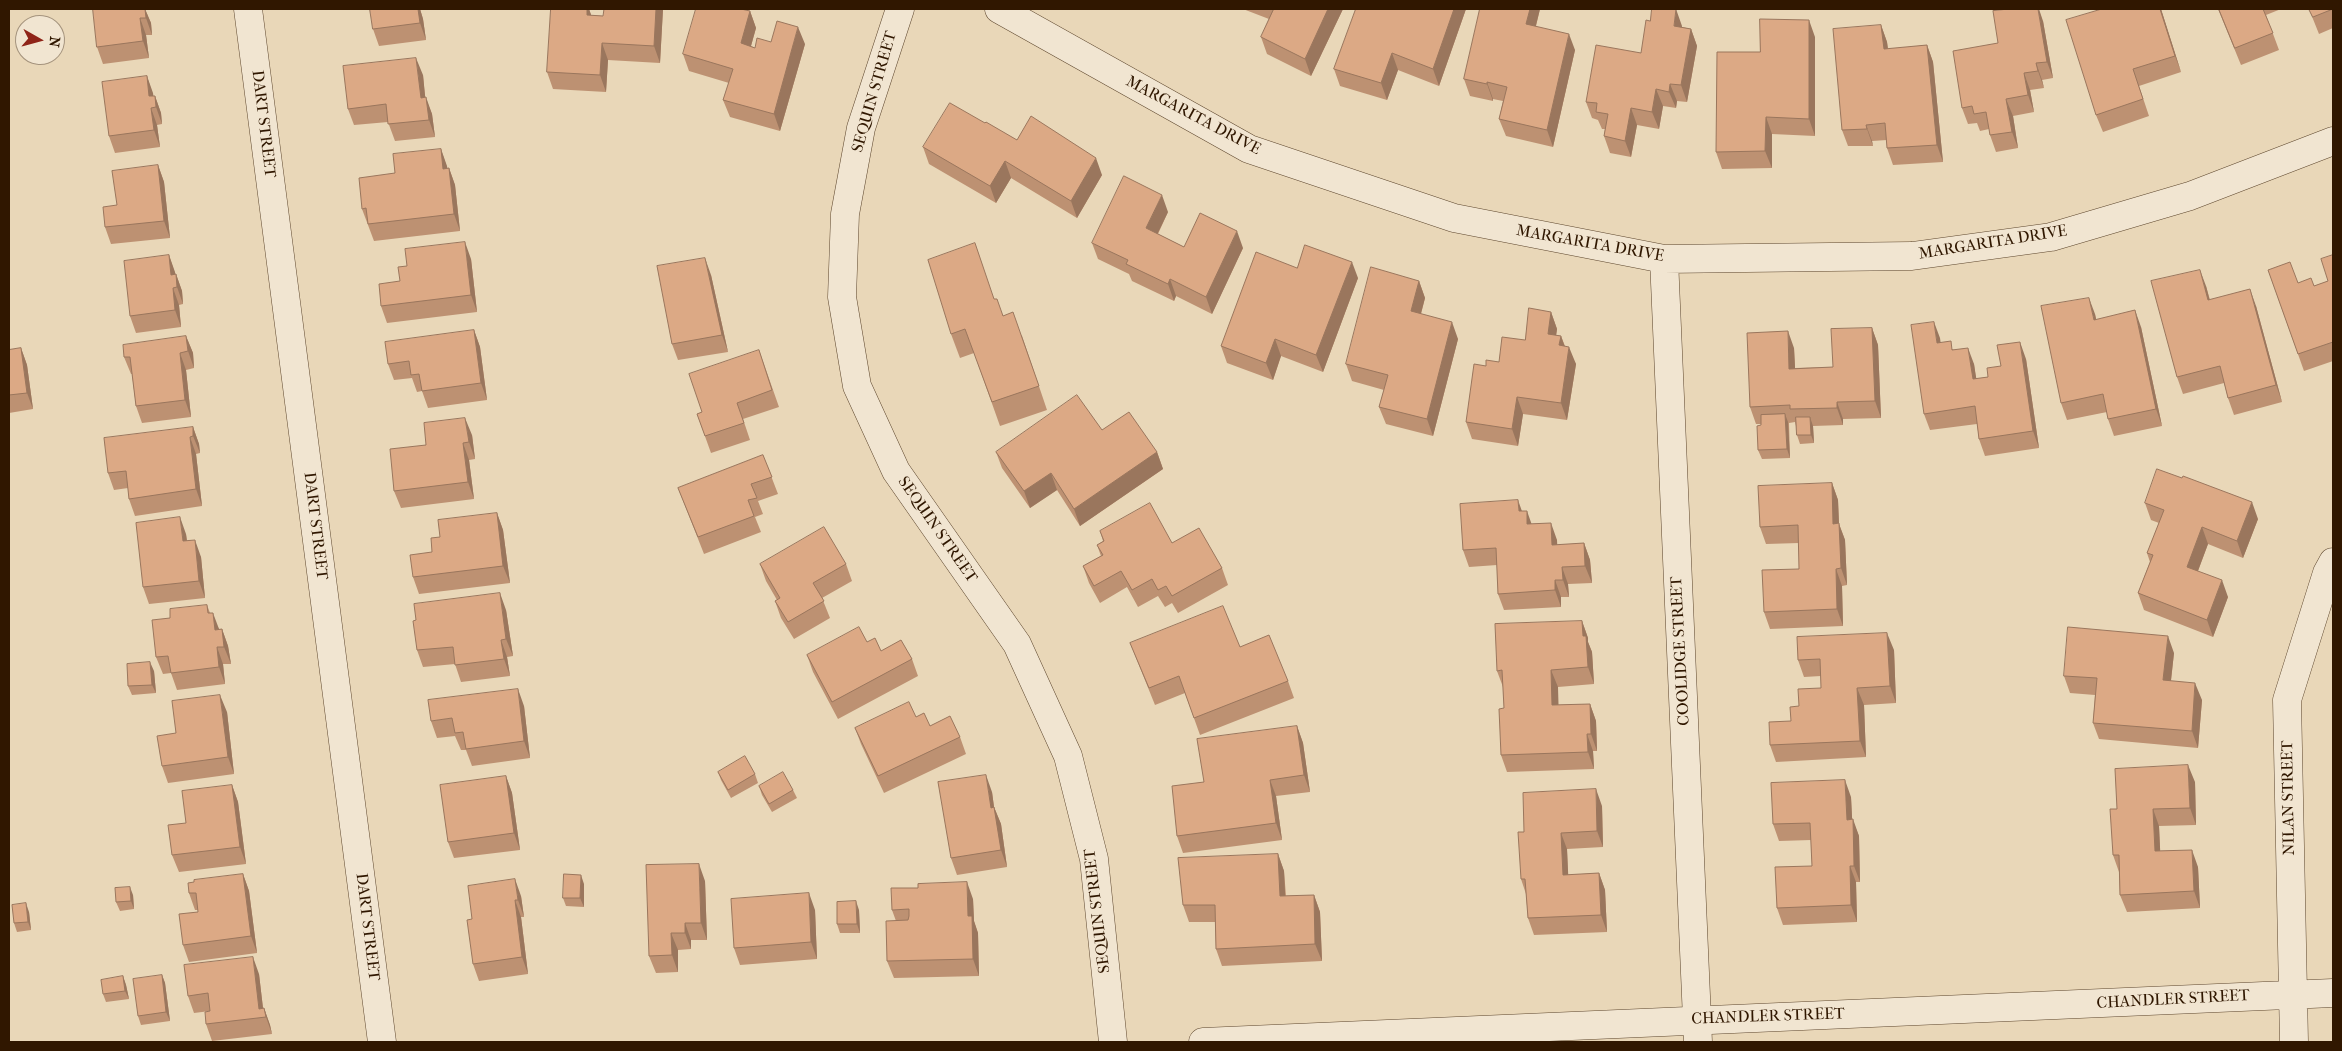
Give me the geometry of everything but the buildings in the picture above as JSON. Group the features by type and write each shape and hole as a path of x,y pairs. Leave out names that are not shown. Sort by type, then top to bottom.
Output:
{"street":[{"name":"DART STREET","path":"248,9 382,1042"},
{"name":"SEQUIN STREET","path":"900,9 861,128 845,214 842,297 856,386 896,471 1017,644 1068,756 1094,859 1113,1042"},
{"name":"MARGARITA DRIVE","path":"999,9 1249,149 1454,218 1664,259 1912,256 2051,237 2190,196 2333,141"},
{"name":"COOLIDGE STREET","path":"1664,259 1698,1031"},
{"name":"NILAN STREET","path":"2294,1042 2287,700 2327,573 2333,562"},
{"name":"CHANDLER STREET","path":"1203,1042 1698,1031 2333,993"}]}
